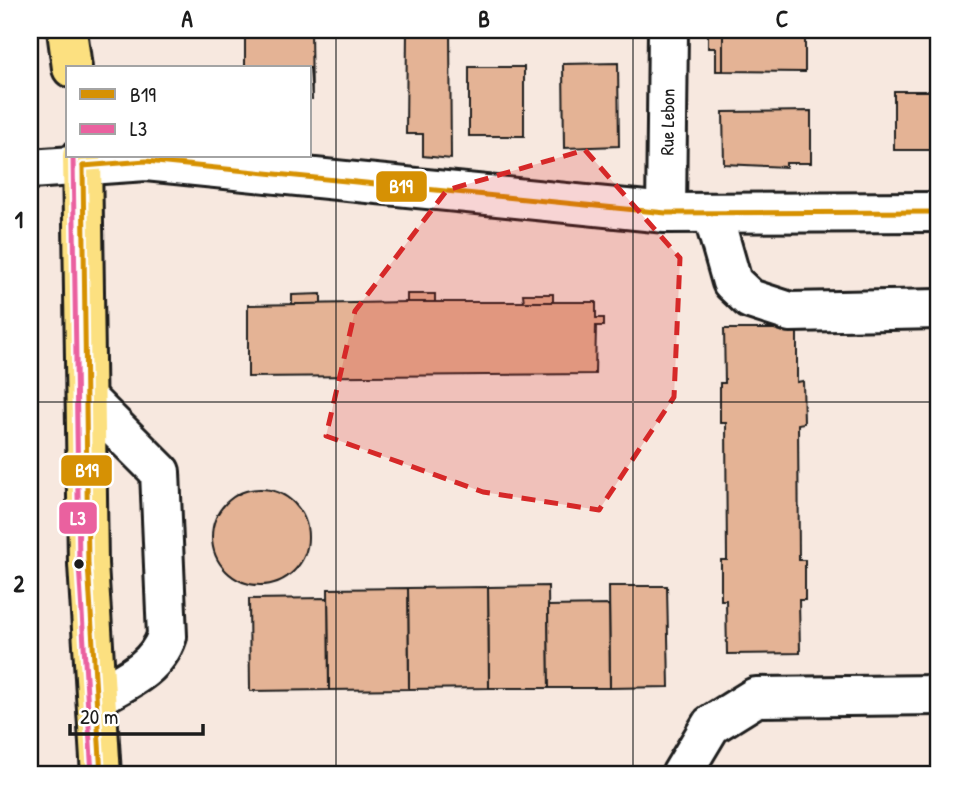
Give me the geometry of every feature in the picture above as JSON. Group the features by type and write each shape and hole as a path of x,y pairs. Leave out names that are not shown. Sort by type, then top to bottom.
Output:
{"main road":[{"path":"67,30 72,66"},
{"path":"82,161 88,564 102,775"}],"street":[{"name":"Rue Lebon","path":"666,213 668,30"},
{"path":"30,169 82,161 146,161 666,213 713,215 939,212"},
{"path":"713,215 732,282 750,299 790,312 939,309"},
{"path":"86,398 160,472 167,636 161,653 140,673 97,697"},
{"path":"681,775 711,725 755,696 939,695"}],"highlighted area":[{"path":"585,150 680,258 674,397 599,510 483,492 326,436 355,311 447,190"}],"building":[{"path":"245,30 311,30 312,66 245,66"},
{"path":"407,30 450,30 451,159 423,156 423,134 406,134"},
{"path":"708,30 723,30 723,71 716,71 716,48 708,48"},
{"path":"723,30 805,30 805,72 723,71"},
{"path":"618,63 619,146 564,148 563,64"},
{"path":"469,67 524,67 524,136 469,136"},
{"path":"894,91 936,91 935,150 894,150"},
{"path":"936,91 939,91 939,150 935,150"},
{"path":"811,111 811,163 786,163 786,167 724,164 723,112"},
{"path":"321,294 321,304 292,304 292,295"},
{"path":"407,294 435,294 435,303 407,302"},
{"path":"523,294 553,294 553,302 524,302"},
{"path":"596,302 596,318 604,318 604,326 596,326 595,374 248,377 248,305"},
{"path":"724,329 797,329 797,382 803,381 804,423 798,424 799,560 805,560 805,600 799,600 800,653 727,654 726,600 721,600 721,560 727,560 726,423 720,423 720,383 725,383"},
{"path":"260,489 278,493 294,503 304,519 308,537 304,555 294,571 278,581 260,585 242,581 226,571 216,555 212,537 216,519 226,503 242,493"},
{"path":"548,586 549,688 489,688 488,587"},
{"path":"609,586 667,586 669,687 610,688"},
{"path":"488,587 489,688 409,689 408,588"},
{"path":"408,588 409,689 329,690 328,589"},
{"path":"328,598 329,690 250,691 249,599"},
{"path":"609,605 610,688 549,688 548,606"}],"transit line":[{"name":"L3","path":"73,158 79,564 92,775"},
{"name":"B19","path":"83,166 146,161 666,213 939,212"},
{"name":"B19","path":"83,166 88,564 101,775"}]}
